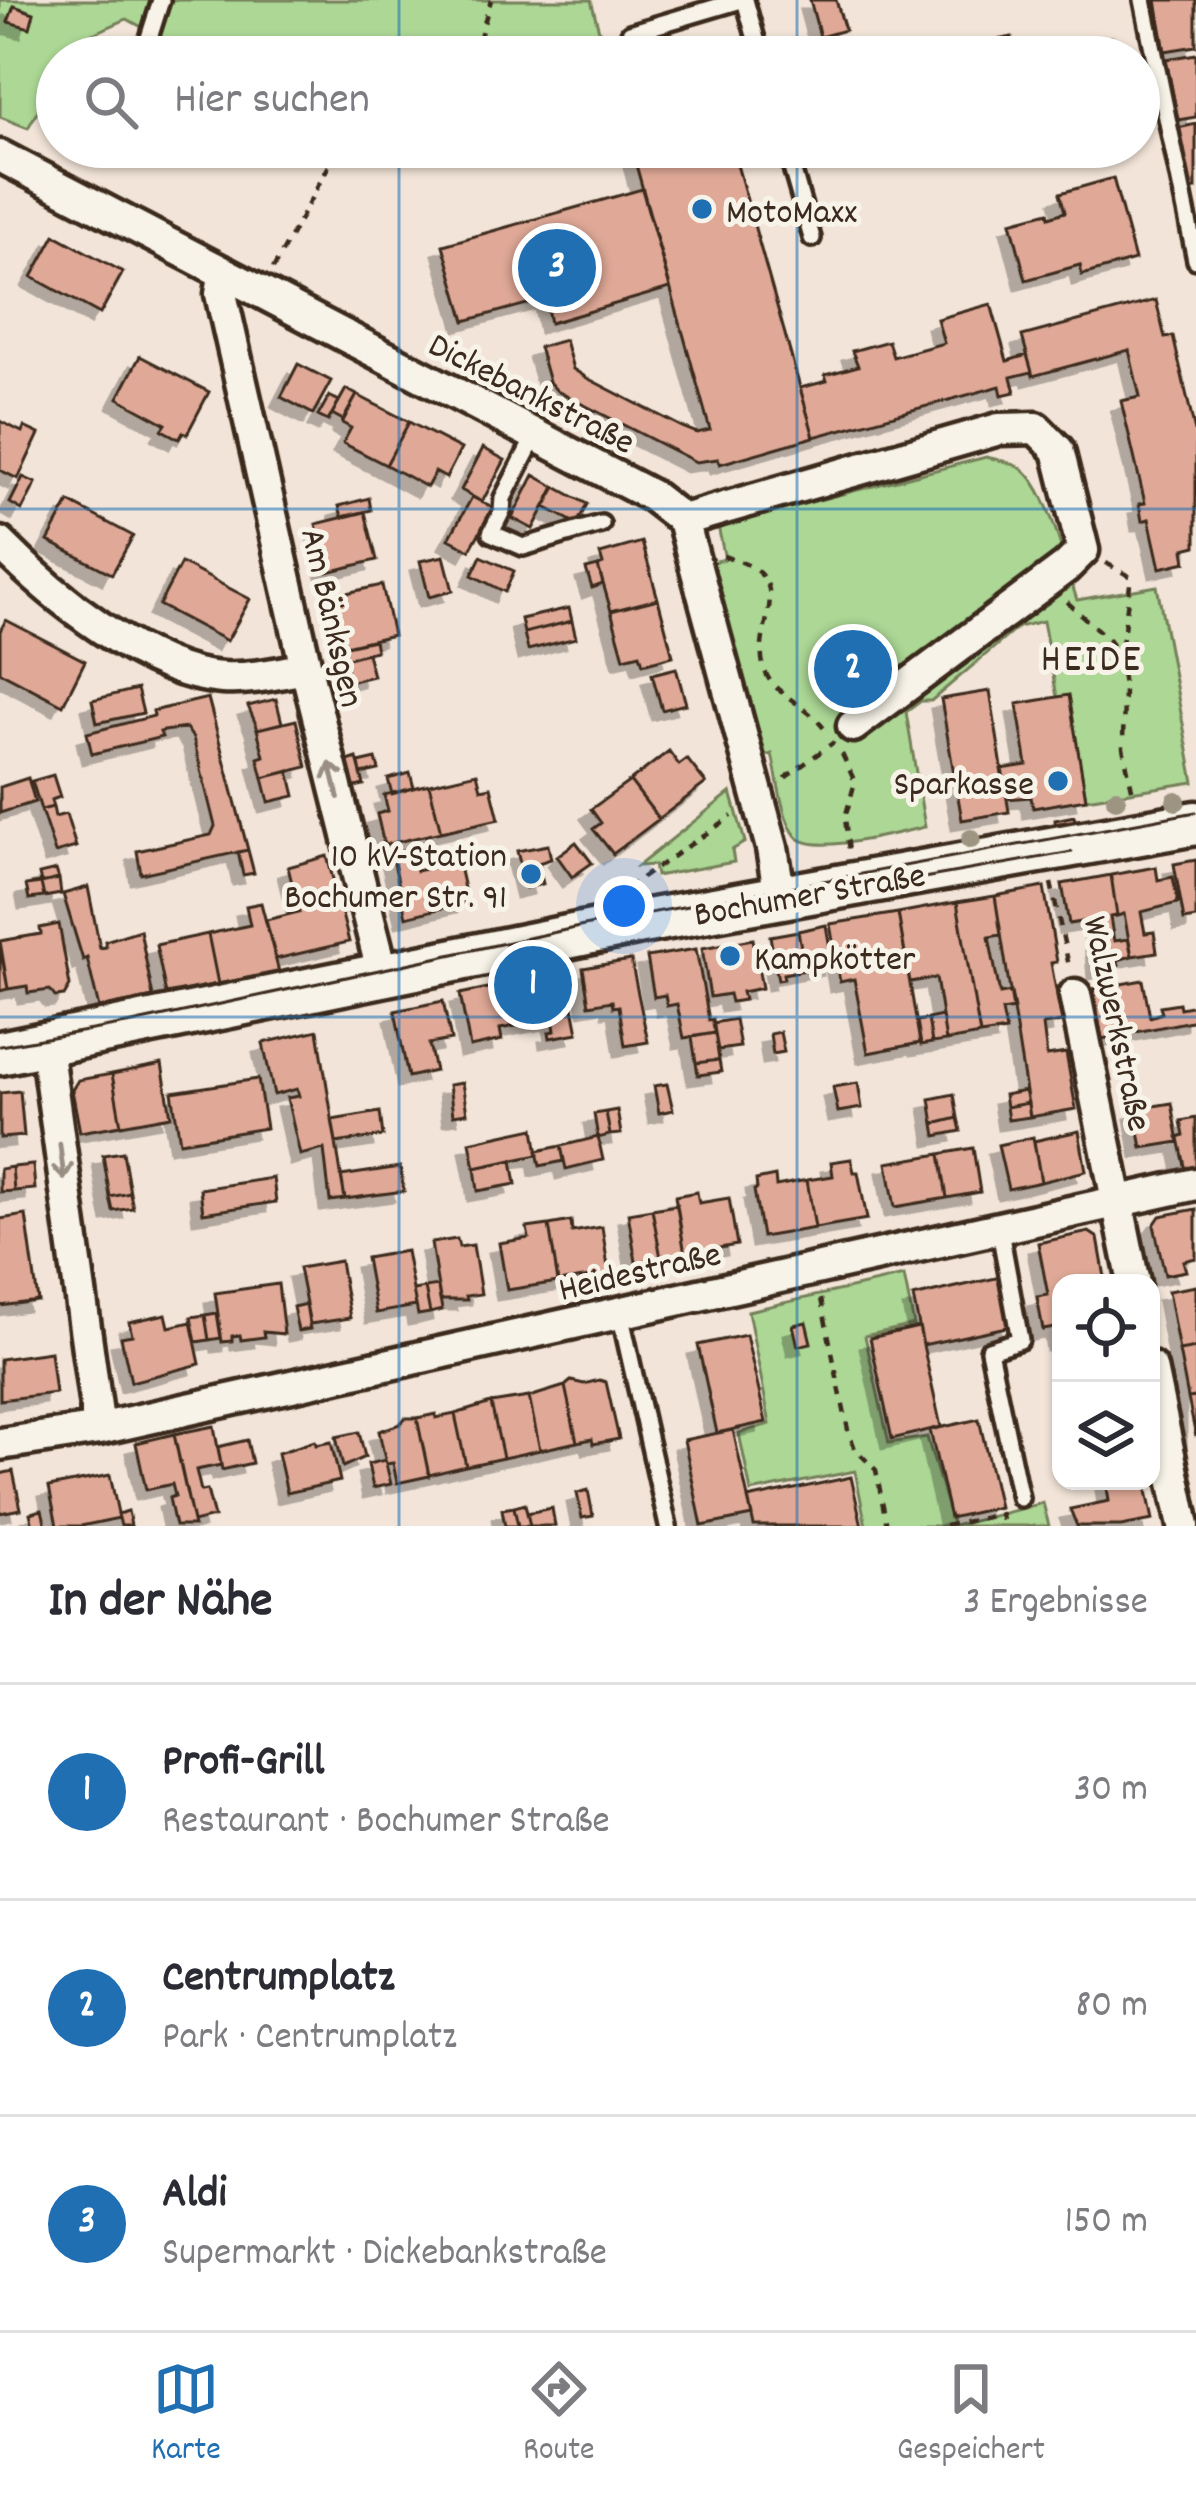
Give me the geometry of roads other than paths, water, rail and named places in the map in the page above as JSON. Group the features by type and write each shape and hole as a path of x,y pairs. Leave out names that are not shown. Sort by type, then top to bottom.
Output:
{"main road":[{"name":"Bochumer Straße","path":"0,1053 612,928 1196,823"}],"street":[{"name":"Dickebankstraße","path":"0,156 652,496 683,520"},
{"name":"Am Bänksgen","path":"224,274 220,294 382,975"},
{"path":"780,897 758,797 683,520 999,430 1036,428 1058,451 1083,550 843,734"},
{"path":"0,543 66,602 164,662 221,678 306,668"},
{"name":"Walzwerkstraße","path":"1075,995 1132,1274"},
{"path":"46,1046 99,1429"},
{"name":"Heidestraße","path":"0,1444 99,1429 1196,1184"},
{"path":"1154,1382 1184,1526"}],"lane":[{"path":"149,36 160,0"},
{"path":"630,33 743,0 754,36"},
{"path":"1143,0 1150,36"},
{"path":"1160,83 1196,260"},
{"path":"792,168 812,238"},
{"path":"536,436 502,498 502,511 491,533 523,548 601,524"},
{"path":"1000,1231 1020,1340 989,1350 1020,1498"},
{"path":"620,1313 668,1526"}],"tram line":[{"path":"0,1046 132,1023 612,920 1196,812"},
{"path":"912,880 1072,852"}],"place":[{"name":"MotoMaxx","path":"702,209"},
{"name":"Aldi","path":"557,268"},
{"name":"Centrumplatz","path":"853,669"},
{"name":"Sparkasse","path":"1058,781"},
{"name":"10 kV-Station Bochumer Str. 91","path":"531,874"},
{"name":"Kampkötter","path":"730,956"},
{"name":"Profi-Grill","path":"533,985"}],"district":[{"name":"HEIDE","path":"1092,656"}]}
